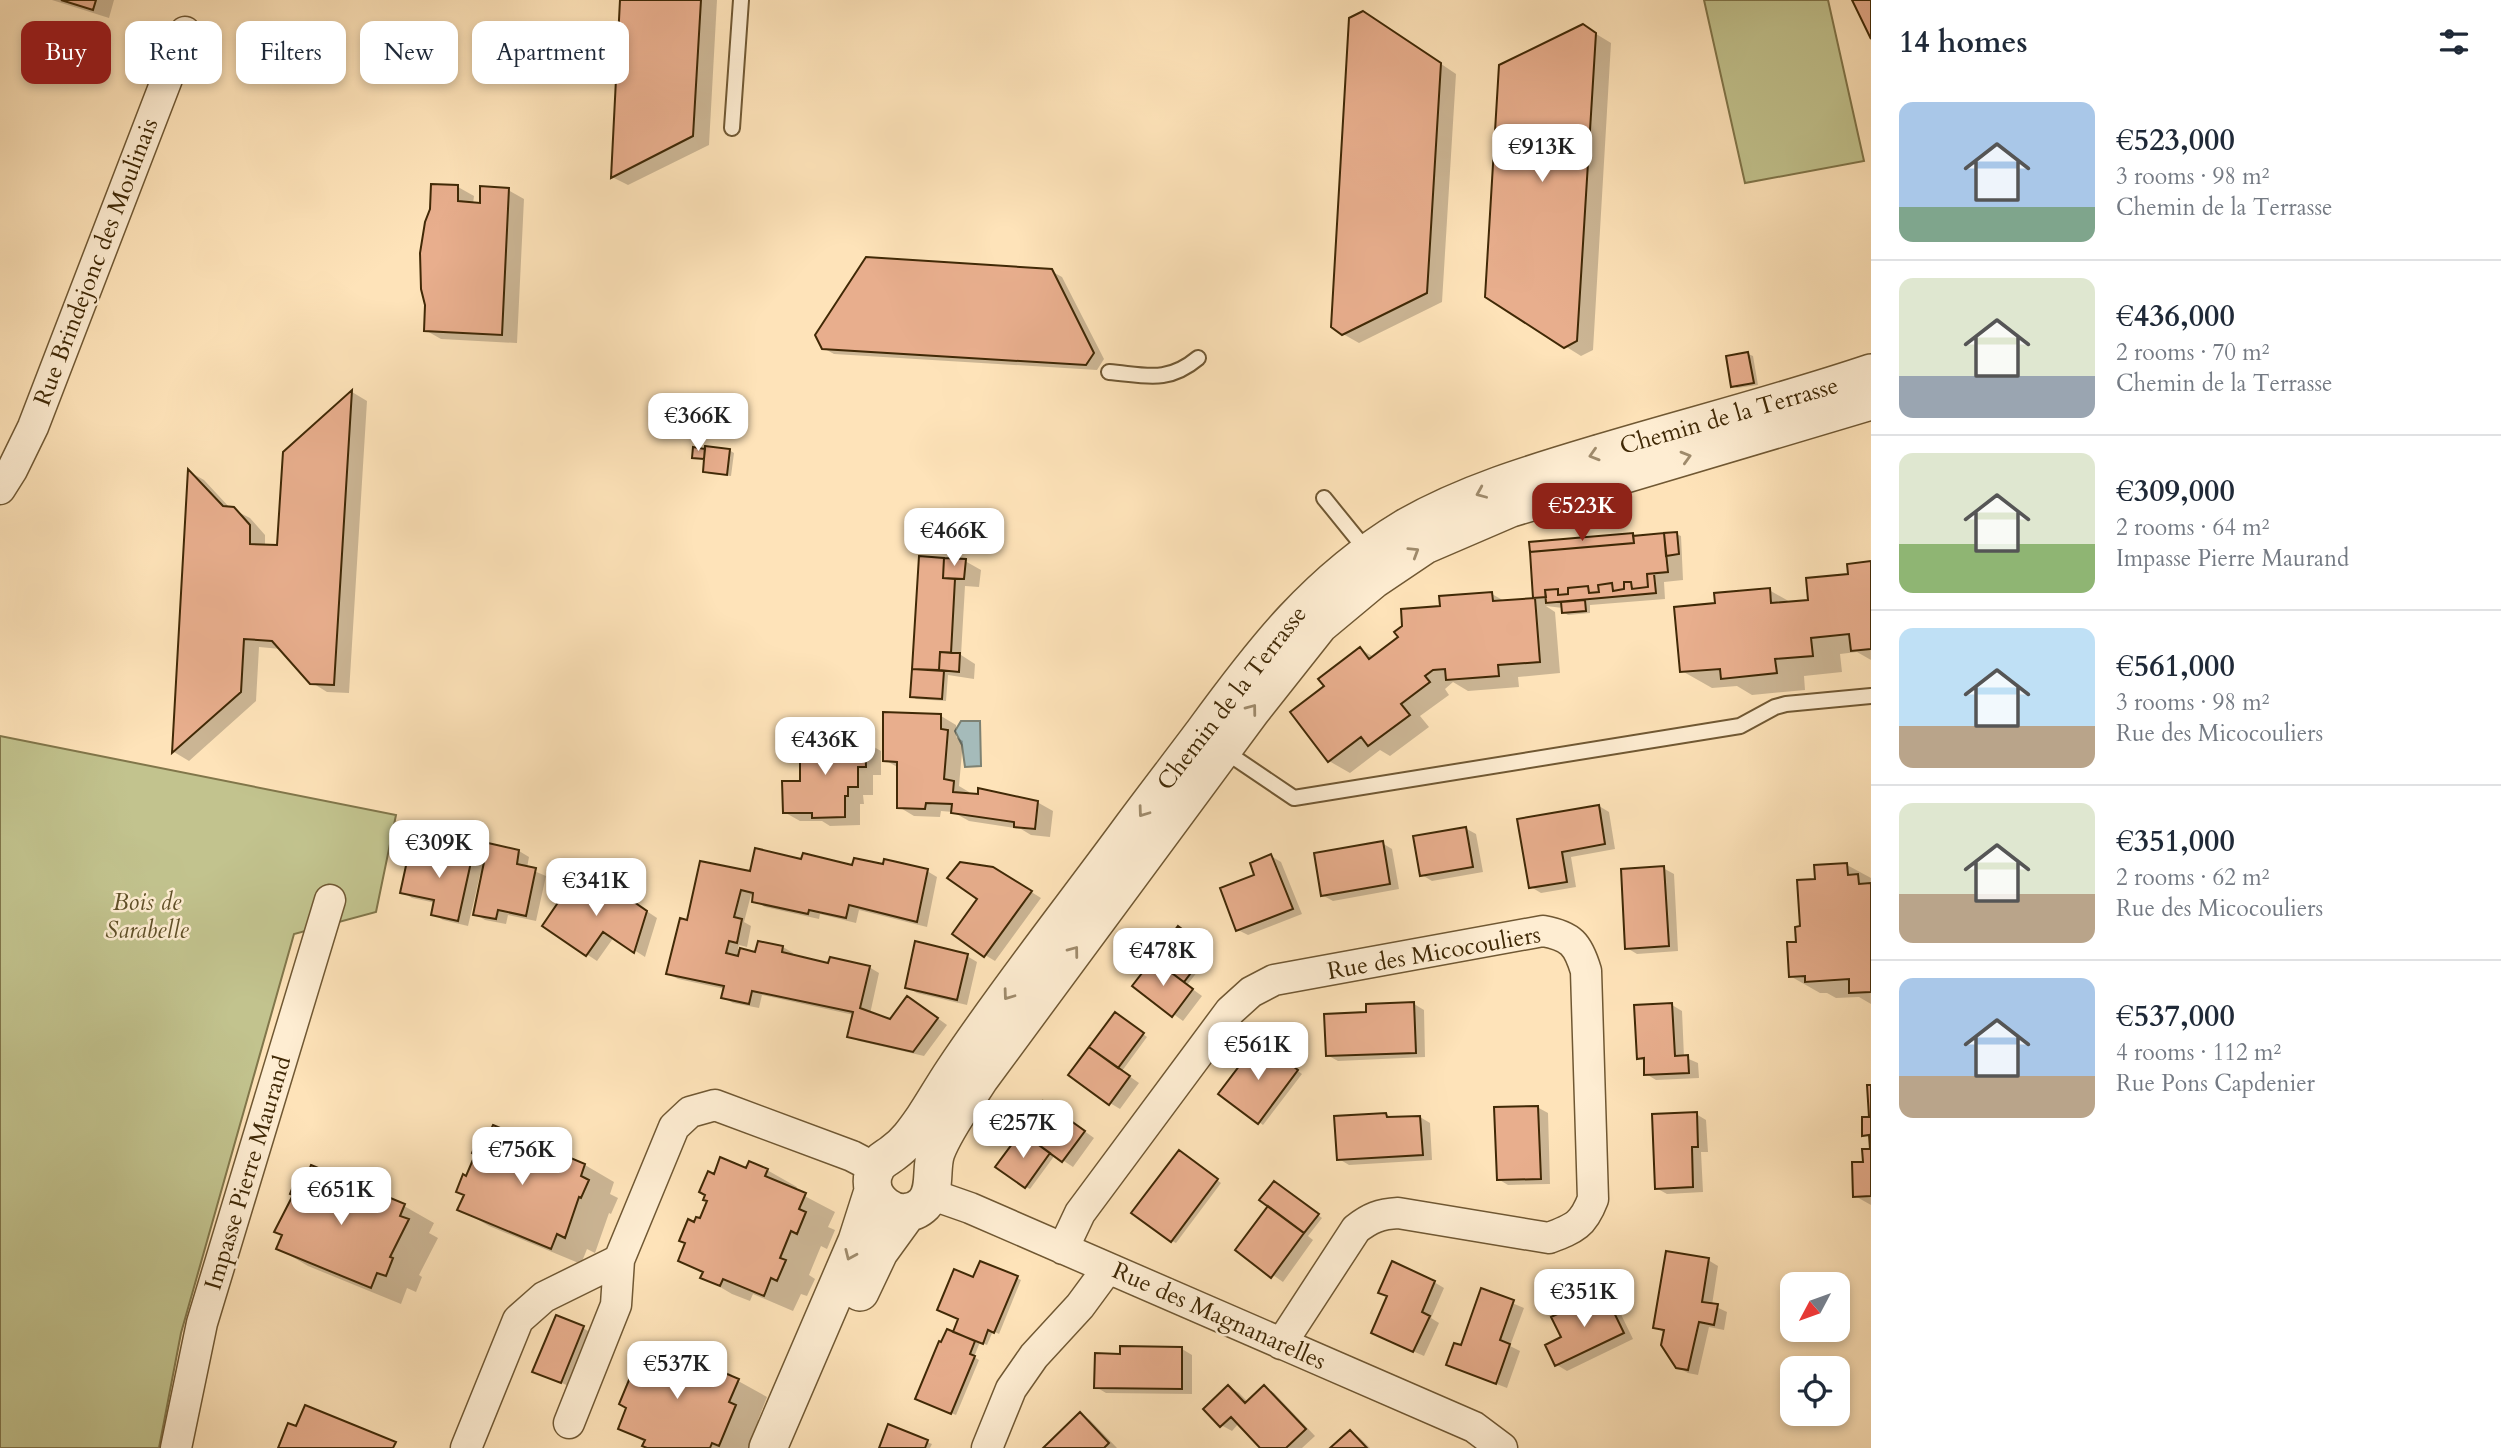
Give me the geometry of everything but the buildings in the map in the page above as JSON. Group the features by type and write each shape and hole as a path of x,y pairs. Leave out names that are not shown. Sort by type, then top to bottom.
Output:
{"street":[{"name":"Rue Brindejonc des Moulinais","path":"0,489 33,427 165,84"},
{"name":"Chemin de la Terrasse","path":"1376,562 1405,528 1504,483 1871,373"},
{"name":"Chemin de la Terrasse","path":"796,1448 854,1304 879,1252 923,1192 944,1133 1212,743 1286,626 1310,600 1376,562 1425,545 1511,508 1871,401"},
{"name":"Chemin de la Terrasse","path":"768,1448 857,1241 880,1171 910,1138 978,1036 1212,743"},
{"name":"Impasse Pierre Maurand","path":"176,1448 202,1323 330,900"},
{"name":"Rue des Micocouliers","path":"1063,1249 1080,1213 1230,1011 1251,992 1274,980 1543,931 1564,935 1580,950 1586,971 1593,1199 1586,1218 1572,1229 1549,1238 1398,1213 1382,1214 1367,1220 1356,1230 1281,1344"},
{"path":"569,1423 616,1305 618,1260 674,1127 690,1112 715,1105 852,1156 880,1171"},
{"path":"904,1152 915,1155 924,1162 923,1192 891,1210 883,1206 880,1171 904,1152"},
{"name":"Rue des Magnanarelles","path":"923,1192 1108,1268 1474,1427 1502,1448"},
{"path":"466,1448 518,1320 544,1297 618,1260"},
{"path":"987,1448 1011,1389 1034,1356 1080,1306 1108,1268"}],"lane":[{"path":"732,128 741,0"},
{"path":"1109,372 1166,377 1186,368 1198,358"},
{"path":"1324,498 1376,562"},
{"path":"1212,743 1294,798 1740,726 1786,704 1871,696"}],"green space":[{"path":"1704,0 1828,0 1864,161 1745,183"},
{"name":"Bois de Sarabelle","path":"0,736 396,815 376,912 294,934 181,1333 159,1448 0,1448"}],"shaded area":[{"path":"961,721 980,721 981,766 965,767 962,745 955,731"}]}
